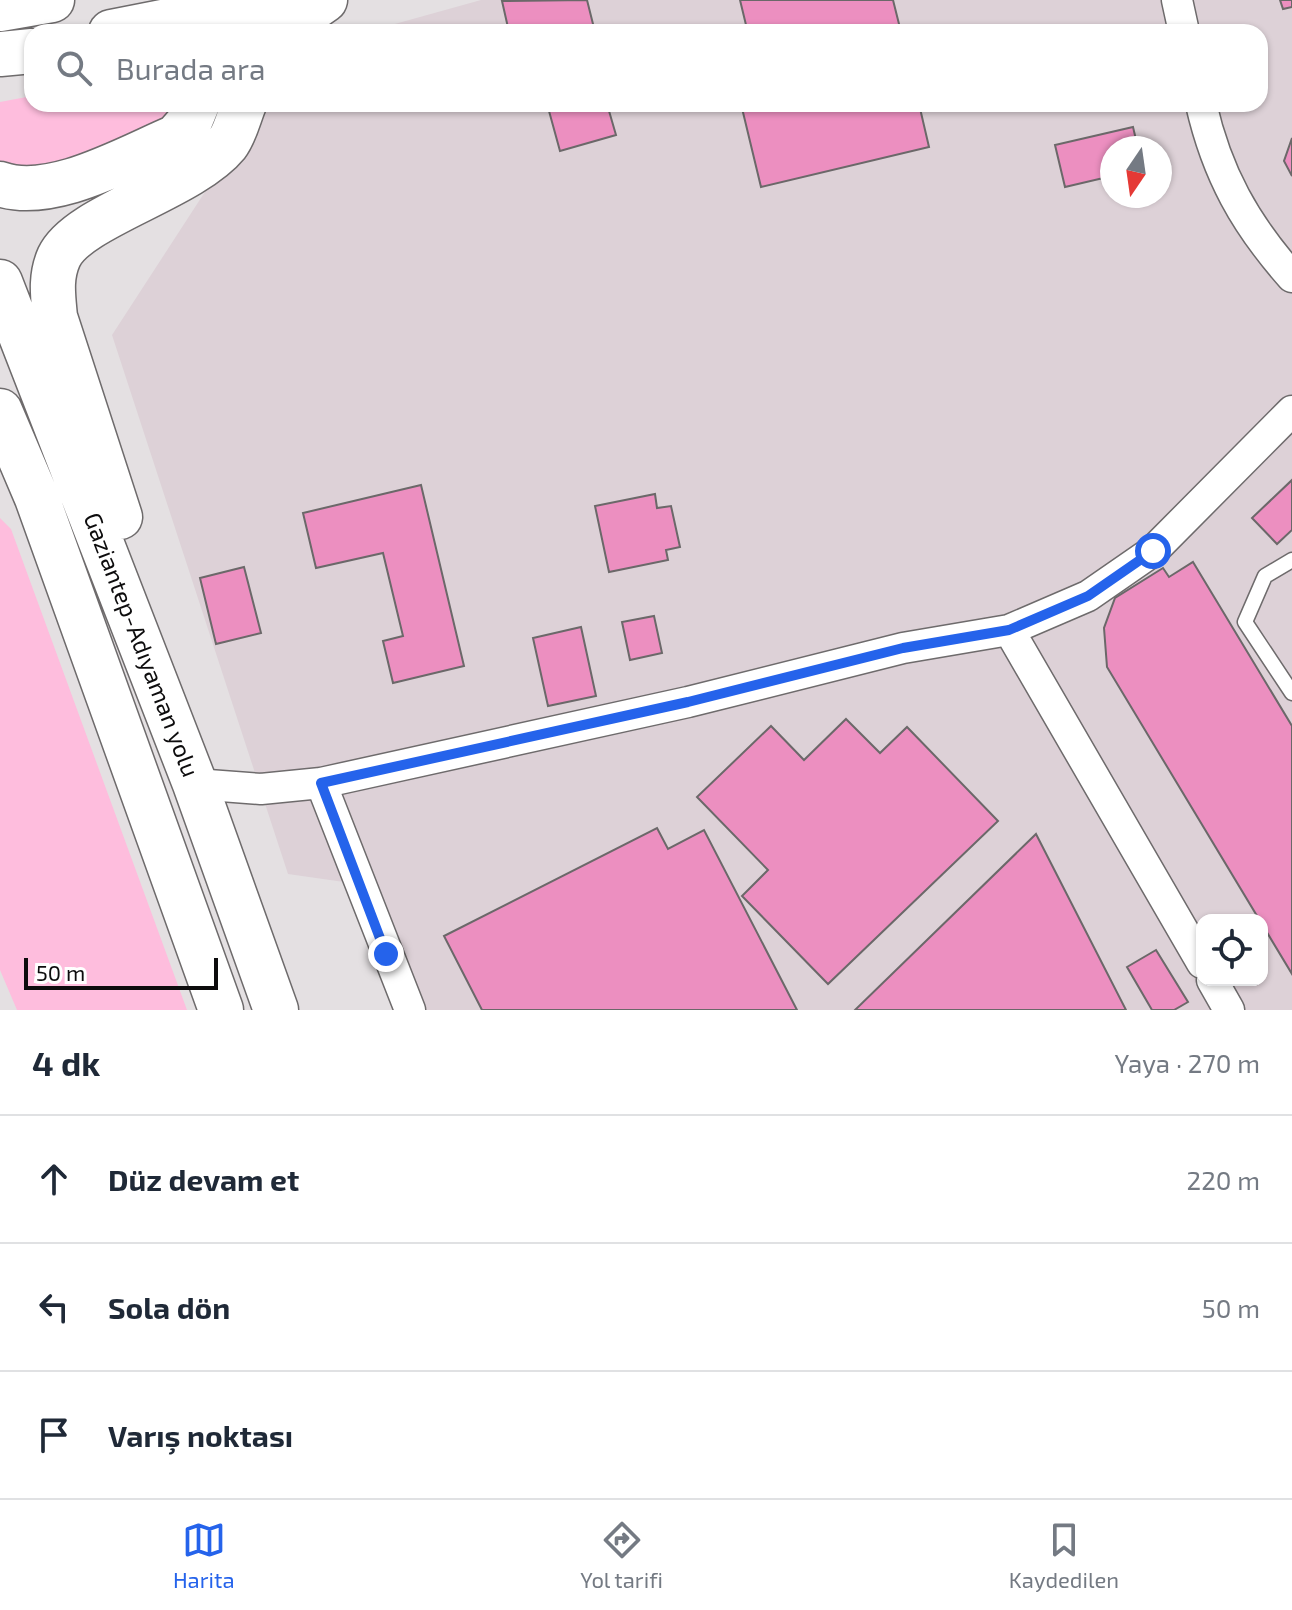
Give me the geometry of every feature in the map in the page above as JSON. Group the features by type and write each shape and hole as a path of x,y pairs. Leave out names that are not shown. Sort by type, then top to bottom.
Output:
{"highway":[{"path":"0,9 52,0"},
{"path":"152,24 275,0"},
{"path":"296,24 325,0"},
{"path":"0,184 29,189 58,185 176,137 194,112"},
{"path":"165,710 149,605 55,317 52,285 60,254 83,230 197,171 229,142 241,112"},
{"name":"Gaziantep-Adıyaman yolu","path":"0,282 195,784 276,1010"},
{"name":"Gaziantep-Adıyaman yolu","path":"0,411 37,498 221,1010"},
{"path":"0,451 37,498"}],"street":[{"path":"1177,0 1182,24"},
{"path":"1204,112 1235,204 1266,248 1292,277"},
{"path":"195,784 261,789 321,783 688,702 903,648 1009,630 1088,596 1153,551 1292,411"},
{"path":"1009,630 1196,953"},
{"path":"321,783 410,1010"},
{"path":"1215,986 1229,1010"}],"lane":[{"path":"1292,560 1265,576 1245,622 1292,693"}],"shaded area":[{"path":"481,0 1292,0 1292,1010 425,1010 365,885 288,874 112,335 257,112 1268,112 1268,24 395,24"},
{"path":"24,98 24,112 168,112 169,120 70,175 8,170 0,161 0,102"},
{"path":"0,518 11,529 187,1010 17,1010 0,970"}],"building":[{"path":"587,0 593,24 507,24 502,1"},
{"path":"740,0 893,0 899,24 746,24"},
{"path":"1280,0 1292,0 1292,7 1283,9"},
{"path":"549,112 609,112 616,135 560,151"},
{"path":"743,112 921,112 929,147 761,187"},
{"path":"1133,127 1135,136 1100,136 1100,179 1065,187 1055,145"},
{"path":"1292,138 1292,176 1284,161"},
{"path":"1292,480 1292,530 1277,544 1252,518"},
{"path":"421,485 464,666 393,683 383,641 403,636 383,553 316,568 303,513"},
{"path":"655,494 657,508 671,506 680,547 666,550 668,560 609,572 595,506"},
{"path":"1193,562 1292,726 1292,974 1268,934 1268,914 1256,914 1107,667 1104,628 1115,598 1163,568 1169,577"},
{"path":"244,567 261,633 216,644 200,578"},
{"path":"654,616 662,653 630,660 622,622"},
{"path":"581,627 596,696 548,706 533,638"},
{"path":"846,719 880,753 907,727 998,821 828,984 742,896 768,870 697,797 771,726 804,760"},
{"path":"657,828 668,849 704,830 797,1010 482,1010 444,936"},
{"path":"1036,834 1126,1010 855,1010"},
{"path":"1156,950 1188,1002 1174,1010 1152,1010 1127,967"}],"route":[{"path":"386,954 321,783 688,702 903,648 1009,630 1088,596 1153,551"}]}
